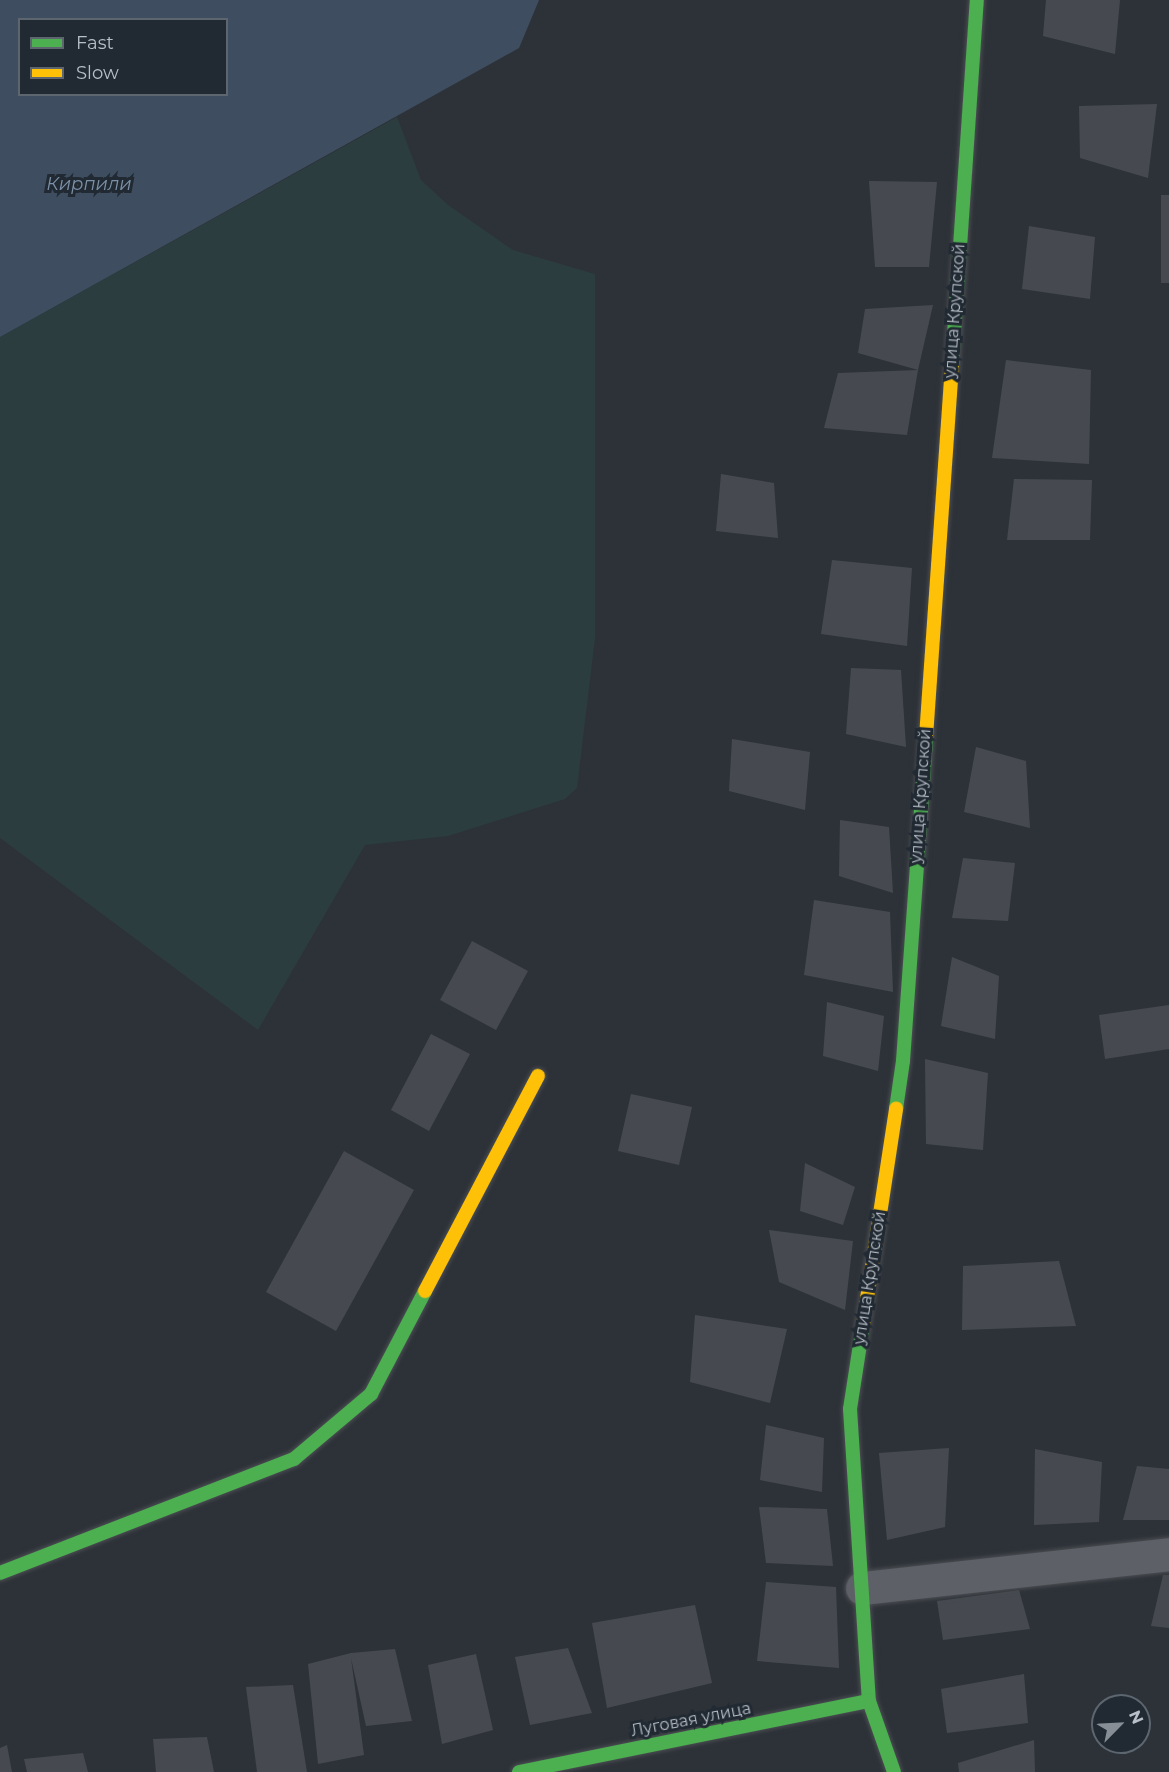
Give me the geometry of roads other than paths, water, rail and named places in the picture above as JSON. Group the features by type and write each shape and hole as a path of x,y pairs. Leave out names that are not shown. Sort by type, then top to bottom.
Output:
{"street":[{"name":"улица Крупской","path":"894,1772 868,1701 850,1409 903,1061 976,0"},
{"path":"0,1573 294,1459 371,1394 538,1076"},
{"path":"862,1588 1169,1554"},
{"name":"Луговая улица","path":"519,1772 868,1701"}],"water":[{"name":"Кирпили","path":"0,0 539,0 519,48 0,337"}]}
